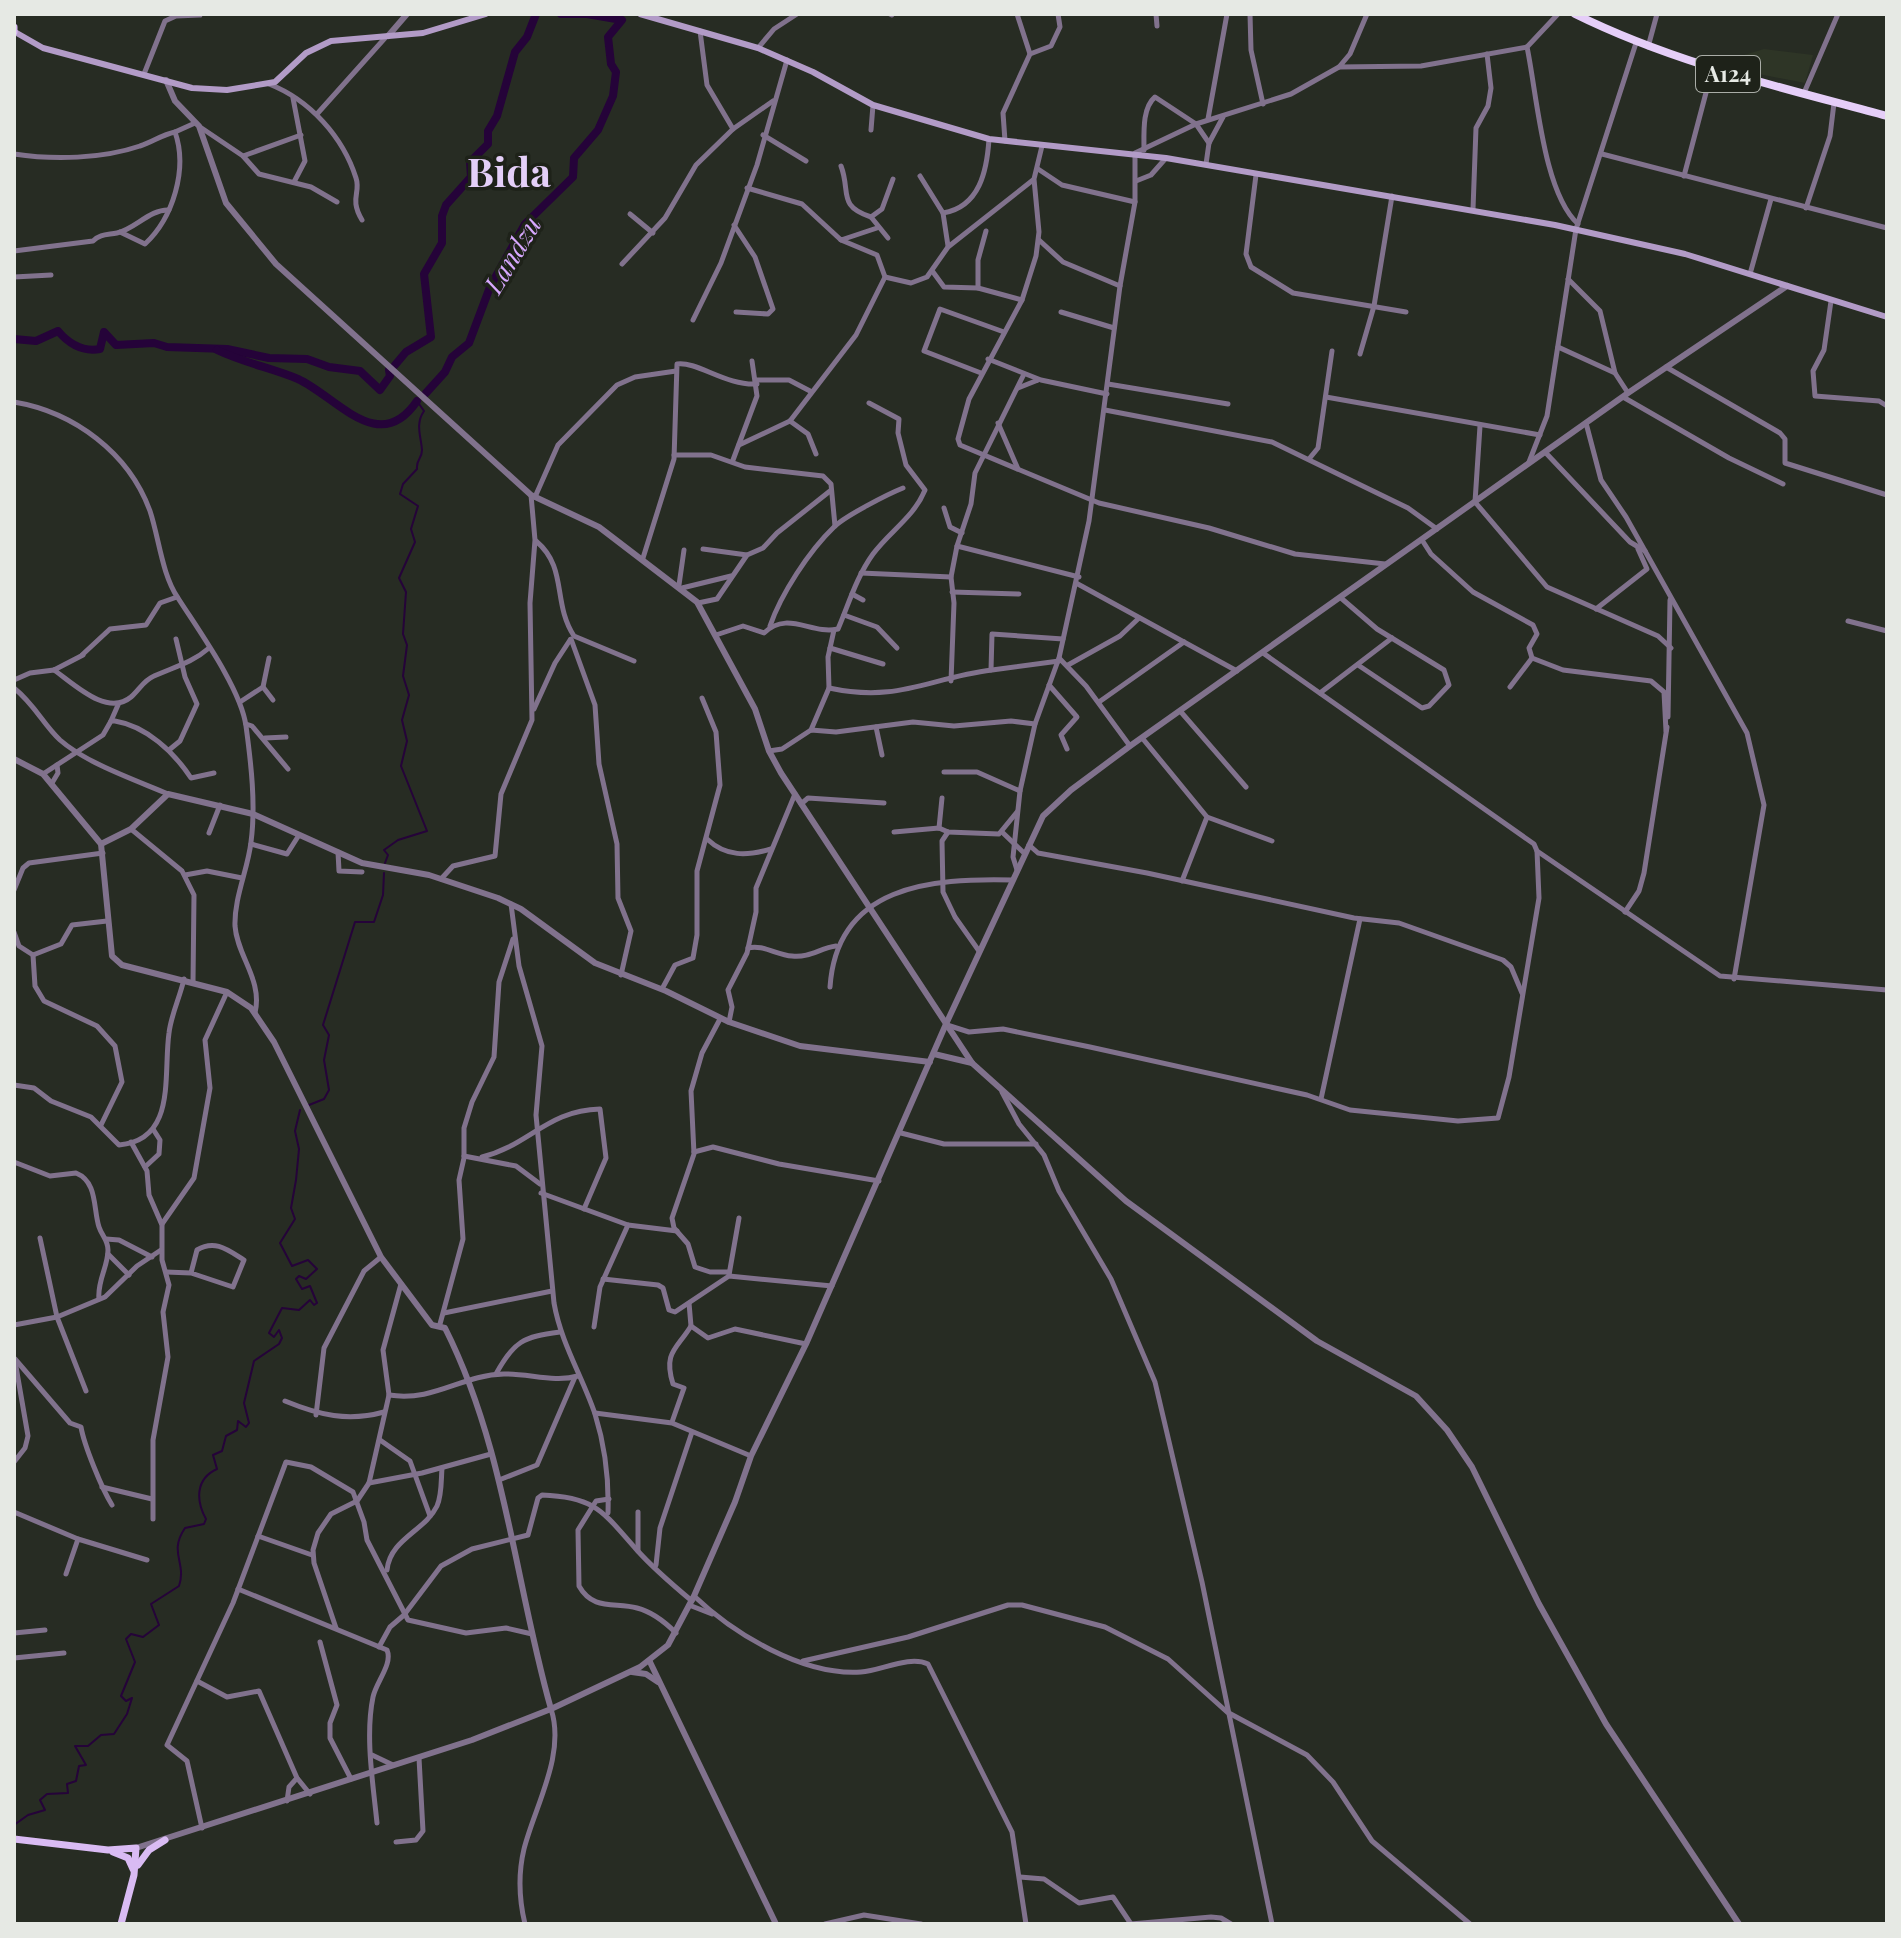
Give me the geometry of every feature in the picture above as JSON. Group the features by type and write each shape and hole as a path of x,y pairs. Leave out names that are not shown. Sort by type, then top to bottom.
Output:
{"highway":[{"name":"A124","path":"1575,14 1636,43 1712,70 1887,116"}],"main road":[{"path":"14,30 43,48 207,90 268,84 287,74 318,45 423,33 486,14"},
{"path":"640,14 758,48 873,105 989,139 1135,153 1577,227 1685,254 1887,317"},
{"path":"14,1839 108,1850 136,1848 134,1873 121,1924"},
{"path":"134,1873 149,1850 165,1840"},
{"path":"108,1850 128,1858 134,1873"}],"street":[{"path":"317,114 407,14"},
{"path":"758,48 774,29 797,14"},
{"path":"1005,141 1003,113 1030,54 1017,14"},
{"path":"1030,54 1051,46 1060,27 1058,14"},
{"path":"1156,14 1157,26"},
{"path":"1208,120 1227,14"},
{"path":"1250,14 1251,50 1263,104"},
{"path":"1017,870 1013,861 1020,791 1035,724 1059,659 1078,580 1092,501 1120,286 1135,202 1135,153 1196,124 1291,94 1339,67 1350,54 1367,14"},
{"path":"1339,67 1421,66 1527,47 1558,14"},
{"path":"1648,47 1657,14"},
{"path":"1804,93 1838,14"},
{"path":"144,74 165,21 176,16 200,15"},
{"path":"700,30 703,69 710,95 733,129"},
{"path":"1529,463 1547,416 1577,227 1636,43"},
{"path":"1527,47 1542,141 1555,182 1577,227"},
{"path":"1473,209 1476,128 1488,106 1491,88 1487,54"},
{"path":"693,320 721,263 758,161 787,60"},
{"path":"1684,176 1712,70"},
{"path":"166,80 175,101 197,124 243,156 259,174 311,187 337,202"},
{"path":"268,84 317,114 344,148 357,179 353,198 362,220"},
{"path":"1144,150 1143,128 1153,97 1196,124 1209,143"},
{"path":"293,98 305,161 294,182"},
{"path":"622,264 653,233 696,165 733,129 774,100"},
{"path":"1806,209 1830,136 1834,102"},
{"path":"871,130 873,105"},
{"path":"1206,164 1209,143 1223,116"},
{"path":"14,154 40,157 91,154 141,146 157,136 197,124"},
{"path":"197,124 223,197 262,251 533,496 599,527 680,586 698,603 755,709 769,751 972,1063 1126,1201 1317,1341 1424,1404 1472,1467 1532,1590 1606,1724 1739,1924"},
{"path":"120,232 145,244 169,210 176,196 177,183 175,132"},
{"path":"243,156 301,135"},
{"path":"763,135 806,161"},
{"path":"943,213 965,203 982,184 989,139"},
{"path":"1042,146 1034,179 1038,239 1022,300 981,374 958,439 960,445 1092,501 1209,528 1295,554 1387,564"},
{"path":"1601,154 1887,228"},
{"path":"1136,181 1151,175 1166,158"},
{"path":"841,166 847,202 859,213 871,217 888,238"},
{"path":"1038,169 1069,188 1135,202"},
{"path":"1256,175 1246,254 1251,267 1293,293 1406,312"},
{"path":"920,176 943,213 948,247"},
{"path":"871,217 882,209 893,179"},
{"path":"885,277 916,282 933,272 948,247 1034,179"},
{"path":"739,445 790,421 856,335 885,277 877,255 841,240 802,204 747,188"},
{"path":"1360,354 1374,306 1392,196"},
{"path":"1750,274 1771,199"},
{"path":"14,251 91,242 98,236 120,232 160,210 169,210"},
{"path":"630,214 653,233"},
{"path":"733,224 755,257 773,309 768,314 736,312"},
{"path":"841,240 877,228"},
{"path":"978,288 978,260 986,231"},
{"path":"1038,239 1063,262 1120,286"},
{"path":"933,272 944,287 978,288 1022,300"},
{"path":"14,277 51,275"},
{"path":"1568,279 1600,311 1615,373 1626,395 1729,458 1783,484"},
{"path":"136,1848 419,1758 551,1709 650,1662 676,1634 692,1601 735,1502 751,1456 806,1344 1028,844 1050,807 1130,746 1529,463 1787,286"},
{"path":"1831,301 1824,350 1813,371 1815,396 1879,401 1887,406"},
{"path":"981,374 924,351 940,309 1004,332"},
{"path":"1061,312 1114,328"},
{"path":"1558,347 1615,373"},
{"path":"1309,459 1318,448 1332,351"},
{"path":"988,359 1041,380 1107,394"},
{"path":"733,460 757,396 752,361"},
{"path":"643,558 674,455 676,371 680,363 723,380 789,380 810,391"},
{"path":"1666,367 1780,433 1785,439 1785,463 1887,495"},
{"path":"533,711 530,617 535,540 533,496 558,445 617,385 635,377 676,371"},
{"path":"951,681 951,577 957,546 983,455 997,422 1024,374"},
{"path":"1017,389 1041,380"},
{"path":"1108,384 1228,404"},
{"path":"1326,397 1540,435"},
{"path":"14,402 35,406 73,423 120,460 136,481 177,597 195,620 240,702 246,724 253,814 251,844 235,926 258,997 255,1013"},
{"path":"769,751 782,749 811,730 829,688 830,648 834,630 844,615 861,573 875,552 911,515 925,490 906,465 898,433 899,419 869,403"},
{"path":"1105,410 1268,441 1408,508 1437,529"},
{"path":"790,421 808,434 816,454"},
{"path":"997,422 1018,469"},
{"path":"1586,423 1592,434 1596,469 1743,723 1763,798 1734,979"},
{"path":"1480,426 1475,502 1547,587 1658,636 1671,648"},
{"path":"1545,452 1638,548 1646,552"},
{"path":"674,455 696,453 733,460 745,467 818,474 828,479 835,526"},
{"path":"716,635 743,626 764,633 789,584 835,526 880,497 903,488"},
{"path":"698,603 717,599 747,555 763,548 830,491"},
{"path":"944,508 950,527 962,533"},
{"path":"535,540 554,559 561,613 595,705 599,764 617,844 618,898 631,931 621,975"},
{"path":"1422,540 1431,554 1473,592 1537,628 1529,648 1532,658"},
{"path":"957,546 1078,580 1139,618 1239,671"},
{"path":"1596,609 1647,569 1638,548"},
{"path":"703,549 747,555"},
{"path":"680,586 684,550"},
{"path":"861,573 951,577"},
{"path":"680,586 732,576"},
{"path":"952,592 1019,594"},
{"path":"852,594 863,600"},
{"path":"1625,912 1639,891 1644,873 1666,731 1671,648 1670,595"},
{"path":"14,680 30,673 54,670 84,655 110,629 146,625 160,603 177,597"},
{"path":"1341,598 1392,638 1448,674 1449,685 1429,706 1422,708 1358,665"},
{"path":"844,615 877,627 897,648"},
{"path":"1068,665 1120,636 1139,618"},
{"path":"770,626 786,621 834,630"},
{"path":"1848,621 1887,631"},
{"path":"991,670 992,634 1063,639"},
{"path":"572,638 634,661"},
{"path":"441,879 453,866 495,856 501,794 533,711 555,663 572,638"},
{"path":"1320,693 1392,638"},
{"path":"169,750 176,747 196,710 176,639"},
{"path":"1099,702 1184,642"},
{"path":"43,774 103,735 118,705 132,696 150,677 183,667 209,648"},
{"path":"830,648 883,664"},
{"path":"946,1024 969,1032 1003,1029 1321,1099 1350,1110 1458,1121 1498,1118 1509,1077 1541,885 1534,844 1263,653"},
{"path":"240,702 263,687 269,658"},
{"path":"1510,687 1532,658"},
{"path":"1532,658 1563,670 1651,681 1664,692 1666,731"},
{"path":"829,688 858,694 888,693 991,670 1059,659 1068,665 1099,702 1130,746"},
{"path":"54,670 105,703 118,705"},
{"path":"1049,685 1077,717 1061,735 1067,749"},
{"path":"263,687 273,700"},
{"path":"14,688 30,700 59,739 168,794 253,814 374,866 397,867 510,903 595,963 662,989 720,1019 800,1046 930,1062"},
{"path":"662,989 675,965 693,958 697,935 697,871 720,785 716,732 702,698"},
{"path":"1181,712 1246,787"},
{"path":"111,721 123,722 169,750 191,778 214,773"},
{"path":"811,730 836,732 913,722 954,726 1011,721 1035,724"},
{"path":"246,724 264,738 288,769"},
{"path":"876,727 882,755"},
{"path":"264,738 286,737"},
{"path":"1143,739 1207,817 1272,841"},
{"path":"14,759 43,774 101,844 108,942 116,961 227,992 255,1013 274,1042 381,1257 432,1325 440,1324"},
{"path":"52,783 58,773 57,765"},
{"path":"944,772 977,772 1020,791"},
{"path":"101,844 131,829 168,794"},
{"path":"729,1022 732,1007 728,990 737,977 748,948 756,912 756,888 795,794"},
{"path":"801,804 808,798 884,803"},
{"path":"939,828 942,798"},
{"path":"209,833 220,805"},
{"path":"1002,832 1017,812"},
{"path":"1182,881 1207,817"},
{"path":"894,832 939,828 948,832 1002,832 1024,853"},
{"path":"131,829 185,875 195,903 193,982"},
{"path":"948,832 942,841 949,906 979,951"},
{"path":"251,844 287,854 299,835"},
{"path":"707,838 721,849 736,854 771,849"},
{"path":"1028,844 1038,853 1360,919 1399,923 1503,960 1511,967 1522,994"},
{"path":"1537,851 1720,976 1887,990"},
{"path":"338,852 339,871 362,872"},
{"path":"14,890 23,868 29,863 48,863 103,853"},
{"path":"185,875 207,871 242,878"},
{"path":"748,948 756,946 778,954 803,957 836,946 870,906 894,894 944,881 1013,880"},
{"path":"510,903 513,937 542,1046 537,1131 552,1291 560,1332 595,1413 610,1487 608,1513"},
{"path":"1321,1099 1360,919"},
{"path":"33,955 61,944 72,925 107,921"},
{"path":"14,932 19,946 33,955"},
{"path":"513,937 499,982 494,1057 464,1128 464,1156 459,1180 463,1239 440,1324 470,1380 499,1480 555,1733 546,1779 520,1872 525,1924"},
{"path":"830,987 836,946"},
{"path":"33,955 35,986 44,1001 97,1026 115,1046 122,1082 101,1125"},
{"path":"14,1085 34,1088 51,1101 101,1125 115,1143 131,1142 153,1129 163,1110 169,1030 184,979"},
{"path":"162,1225 194,1178 210,1088 205,1040 227,992"},
{"path":"720,1019 702,1053 691,1091 694,1152 672,1213 678,1232 699,1270 832,1286"},
{"path":"934,1054 972,1063"},
{"path":"1002,1092 1019,1124 1036,1144 1111,1279 1155,1382 1202,1582 1272,1924"},
{"path":"482,1157 497,1153 537,1131 558,1115 600,1109 606,1158 584,1209"},
{"path":"145,1167 159,1154 160,1140 153,1129"},
{"path":"901,1133 944,1144 1036,1144"},
{"path":"131,1142 145,1167 149,1195 162,1225 162,1250 169,1285 163,1312 168,1357 153,1440 153,1519"},
{"path":"694,1152 713,1147 779,1164 879,1181"},
{"path":"464,1156 482,1157 516,1166 541,1185"},
{"path":"14,1162 50,1176 72,1172 85,1177 96,1203 99,1227 106,1239 108,1253 100,1277 99,1299"},
{"path":"541,1193 628,1225 678,1232"},
{"path":"603,1279 658,1285 663,1288 669,1310 675,1312 729,1274 739,1218"},
{"path":"594,1327 603,1279 628,1225"},
{"path":"40,1238 57,1317 86,1391"},
{"path":"106,1239 119,1240 152,1257"},
{"path":"165,1272 191,1273 233,1287 244,1260 217,1245 209,1244 197,1250 191,1273"},
{"path":"14,1325 57,1317 99,1299 162,1250"},
{"path":"108,1253 129,1275"},
{"path":"316,1415 324,1348 364,1271 381,1257"},
{"path":"336,1628 312,1555 318,1533 331,1514 357,1501 369,1483 389,1395 383,1350 401,1284"},
{"path":"444,1313 552,1291"},
{"path":"672,1423 684,1388 673,1384 669,1360 675,1344 691,1326 689,1302"},
{"path":"691,1326 708,1338 735,1329 806,1344"},
{"path":"495,1374 512,1349 524,1338 560,1332"},
{"path":"14,1357 28,1425 22,1453 14,1462"},
{"path":"14,1357 70,1423 81,1427 101,1487 112,1505"},
{"path":"389,1395 424,1396 495,1374 577,1376"},
{"path":"499,1480 537,1465 577,1376"},
{"path":"285,1401 316,1415 365,1416 385,1411"},
{"path":"595,1413 672,1423 751,1456"},
{"path":"656,1566 660,1528 692,1432"},
{"path":"380,1440 406,1456 431,1516"},
{"path":"14,1452 22,1453"},
{"path":"369,1483 491,1454"},
{"path":"202,1828 187,1761 167,1745 238,1589 286,1462 311,1467 350,1488 357,1501 367,1540 388,1575 408,1620 435,1629 479,1633 506,1628 532,1634"},
{"path":"388,1575 387,1567 398,1546 414,1528 431,1516 439,1502 442,1468"},
{"path":"101,1487 152,1499"},
{"path":"379,1647 390,1627 404,1615 441,1566 472,1549 529,1534 540,1496 593,1505 608,1513 638,1552 692,1601 742,1635 803,1661 850,1672 922,1661 928,1664 1012,1832 1026,1924"},
{"path":"609,1499 599,1499 578,1530 578,1578 583,1595 605,1606 648,1612 676,1634"},
{"path":"14,1512 78,1539 147,1560"},
{"path":"638,1512 638,1552"},
{"path":"258,1536 312,1555"},
{"path":"66,1574 78,1539"},
{"path":"238,1589 336,1628 390,1655 373,1694 372,1773 377,1823"},
{"path":"692,1601 713,1615"},
{"path":"803,1661 908,1637 1003,1606 1022,1605 1105,1627 1168,1659 1227,1712 1247,1720 1317,1764 1372,1841 1470,1924"},
{"path":"14,1633 45,1630"},
{"path":"320,1642 337,1705 330,1723 330,1738 351,1780"},
{"path":"14,1658 64,1653"},
{"path":"650,1662 776,1924"},
{"path":"629,1672 646,1674 660,1684"},
{"path":"197,1681 227,1697 259,1691 297,1778 310,1794"},
{"path":"372,1755 393,1766"},
{"path":"396,1842 416,1840 423,1831 419,1758"},
{"path":"287,1801 289,1787 297,1778"},
{"path":"1020,1877 1044,1879 1079,1903 1113,1897 1131,1924 1218,1917 1231,1924"},
{"path":"825,1924 864,1915 921,1924"}],"shaded area":[{"path":"1764,49 1813,55 1805,83 1743,71 1744,55"}],"waterway":[{"name":"Landzu","path":"395,365 406,352 431,337 424,274 442,243 442,216 446,205 471,177 470,162 488,144 488,131 497,116 515,52 527,37 536,14"},
{"name":"Landzu","path":"561,14 585,14"},
{"name":"Landzu","path":"426,393 445,372 452,357 469,343 490,287 525,224 573,177 574,158 598,130 613,96 616,72 611,64 608,37 622,20 587,14"},
{"name":"Landzu","path":"14,339 36,341 58,331 77,346 94,350 100,349 104,332 116,345 154,343 167,347 227,349 269,358 307,359 329,367 360,371 380,390 390,376 389,370"},
{"name":"Landzu","path":"217,350 298,379 358,418 373,423 388,424 403,417 417,401"},
{"path":"385,863 388,855 384,850 398,840 427,831 401,766 407,741 402,720 409,695 403,676 407,645 403,634 406,592 399,578 415,542 411,529 418,506 400,494 403,484 417,469 422,453 419,425 424,411 417,401"},
{"path":"309,1105 324,1099 329,1090 324,1060 329,1035 323,1025 355,922 374,922 383,895 384,873"},
{"path":"14,1825 28,1815 45,1810 40,1800 47,1794 68,1793 67,1784 76,1781 79,1766 86,1765 75,1746 88,1746 101,1735 114,1734 127,1714 132,1698 126,1701 121,1696 135,1662 126,1639 131,1634 143,1637 159,1625 151,1604 179,1586 178,1544 185,1528 204,1524 206,1519 199,1498 201,1484 217,1469 213,1455 222,1451 226,1436 237,1430 238,1421 246,1427 249,1423 244,1403 254,1361 279,1344 282,1338 279,1330 274,1337 269,1333 282,1308 299,1310 310,1300 314,1305 317,1303 310,1286 302,1289 296,1279 299,1276 306,1279 317,1269 308,1260 292,1266 280,1243 295,1219 291,1208 299,1149 295,1131 300,1110"}],"district":[{"name":"Bida","path":"509,173"}]}
